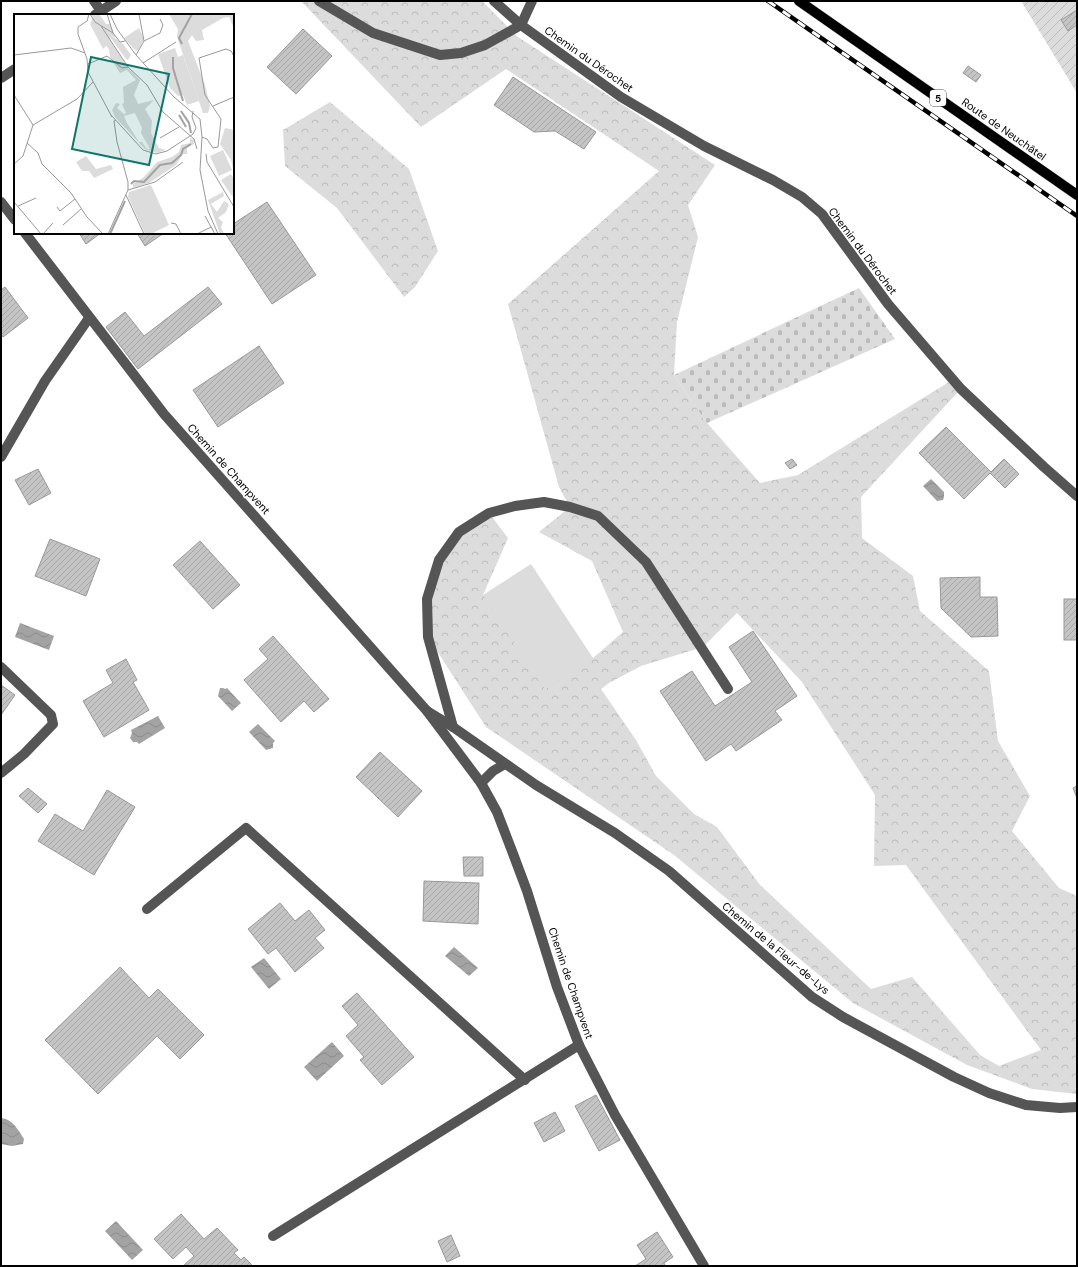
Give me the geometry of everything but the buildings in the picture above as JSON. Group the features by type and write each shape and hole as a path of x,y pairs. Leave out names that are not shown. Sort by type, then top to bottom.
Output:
{"main road":[{"name":"Route de Neuchâtel","path":"799,1 1077,195"}],"street":[{"path":"94,1 98,13 116,1"},
{"path":"319,1 373,33 440,55 461,53 484,45 521,25 532,1"},
{"name":"Chemin du Dérochet","path":"494,1 521,25 621,97 704,146 773,180 802,197 822,214 888,304 960,389 1077,496"},
{"path":"1,78 14,70"},
{"path":"1,202 14,219"},
{"name":"Chemin de Champvent","path":"26,234 164,414 427,711 481,783 497,812 527,891 557,988 579,1045 615,1115 704,1266"},
{"path":"1,457 45,381 89,318"},
{"path":"453,727 428,637 427,599 439,560 459,532 489,514 515,506 544,502 570,507 598,516 646,562 728,689"},
{"path":"1,667 51,715 53,724 24,754 1,773"},
{"name":"Chemin de Champvent","path":"427,711 453,727 505,764"},
{"path":"481,783 493,771 505,764"},
{"name":"Chemin de la Fleur-de-Lys","path":"505,764 536,785 615,833 669,871 812,997 843,1017 954,1077 989,1093 1026,1105 1060,1108 1077,1107"},
{"path":"147,909 246,828 525,1080"},
{"path":"273,1236 579,1045"}],"green space":[{"path":"301,1 482,1 518,37 715,165 688,205 698,237 677,322 674,375 707,423 760,483 798,475 949,382 958,392 861,497 862,538 913,576 920,611 989,671 998,741 1030,796 1012,831 1059,888 1077,896 1077,1094 1032,1089 967,1065 853,1003 674,855 486,727 428,637 427,599 439,560 459,532 489,513 508,538 483,595 593,658 623,632 592,561 539,532 570,507 559,487 508,304 659,171 506,69 421,127","holes":["737,613 802,682 875,795 874,866 906,865 1041,1050 999,1066 980,1055 912,977 871,989 760,885 717,827 694,814 656,776 636,740 601,689 609,683 641,666 703,647"]},
{"path":"1021,1 1077,1 1077,93"},
{"path":"330,102 409,169 438,251 415,287 404,297 337,208 285,166 283,130"},
{"path":"859,288 895,339 707,423 674,375"},
{"path":"531,564 593,658 545,689 483,595"}],"water":[{"path":"931,479 944,492 943,500 937,501 923,486"},
{"path":"20,623 54,636 49,650 15,637"},
{"path":"220,688 227,688 241,703 232,711 218,696"},
{"path":"158,716 165,728 139,744 137,742 133,742 130,738 132,733 131,730"},
{"path":"258,724 275,741 273,743 273,748 266,750 249,732"},
{"path":"454,947 478,968 469,976 445,956"},
{"path":"264,958 281,979 269,989 251,967"},
{"path":"332,1042 344,1056 317,1081 304,1067"},
{"path":"1,1118 9,1120 15,1126 24,1139 23,1144 12,1146 1,1144"},
{"path":"116,1221 143,1250 132,1260 105,1231"}],"railway":[{"path":"768,1 1077,216"}]}
